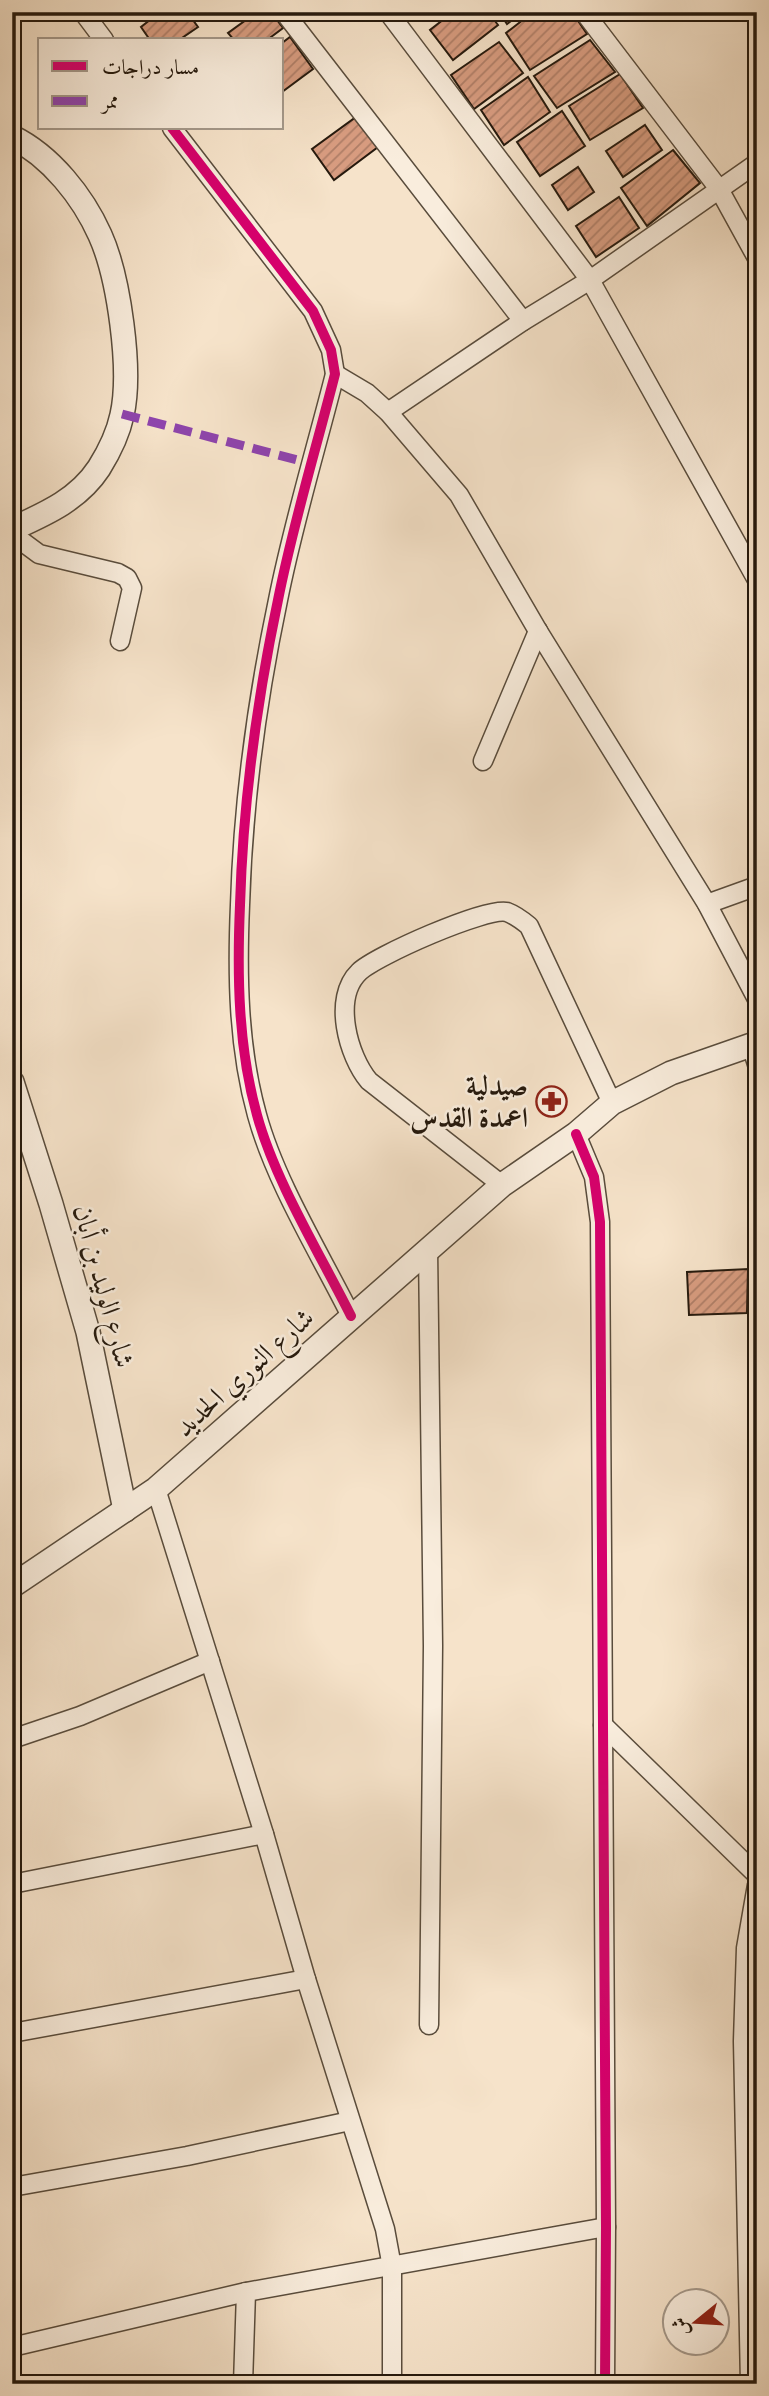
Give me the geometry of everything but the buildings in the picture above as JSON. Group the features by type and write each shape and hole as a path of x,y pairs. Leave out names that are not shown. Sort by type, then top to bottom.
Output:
{"street":[{"path":"83,12 102,38"},
{"path":"284,12 523,321"},
{"path":"388,12 590,280 757,580"},
{"path":"584,12 719,189 757,258"},
{"path":"174,130 313,311 331,350 335,374 278,597 261,689 242,845 238,996 246,1062 257,1115 275,1167 351,1316"},
{"path":"12,137 54,168 79,199 100,235 110,261 126,368 122,414 111,448 97,471 76,495 12,529"},
{"path":"388,412 523,321 590,280 757,163"},
{"path":"335,374 368,393 388,412 459,495 538,631 707,904 757,999"},
{"path":"12,534 39,554 118,573 127,578 132,588 120,640"},
{"path":"483,761 538,631"},
{"path":"707,904 757,886"},
{"path":"502,1185 369,1081 359,1069 350,1047 345,1013 349,988 357,973 370,963 411,943 479,916 505,912 519,918 529,926 612,1103"},
{"name":"شارع النوري الحديد","path":"12,1586 156,1489 502,1185 576,1134 612,1103 671,1073 755,1050"},
{"name":"شارع الوليد بن أبان","path":"12,1082 15,1105 51,1204 88,1332 125,1510"},
{"path":"576,1134 594,1177 600,1222 605,2384"},
{"path":"428,1248 433,1646 429,2025"},
{"path":"156,1489 385,2229 392,2267 391,2384"},
{"path":"12,1740 80,1716 210,1661"},
{"path":"603,1725 757,1875"},
{"path":"12,1884 264,1834"},
{"path":"750,2384 743,2041 746,1948 757,1885"},
{"path":"12,2033 306,1979"},
{"path":"12,2187 187,2156 350,2121"},
{"path":"12,2347 246,2292 606,2227"},
{"path":"243,2384 246,2292"}],"marked path":[{"path":"122,414 313,464"}],"cycle path":[{"path":"174,130 313,311 331,350 335,374 284,572 258,713 244,828 239,984 246,1063 265,1140 286,1191 351,1316"},
{"path":"576,1134 594,1177 600,1222 605,2384"}],"place":[{"name":"صيدلية اعمدة القدس","path":"551,1101"}]}
